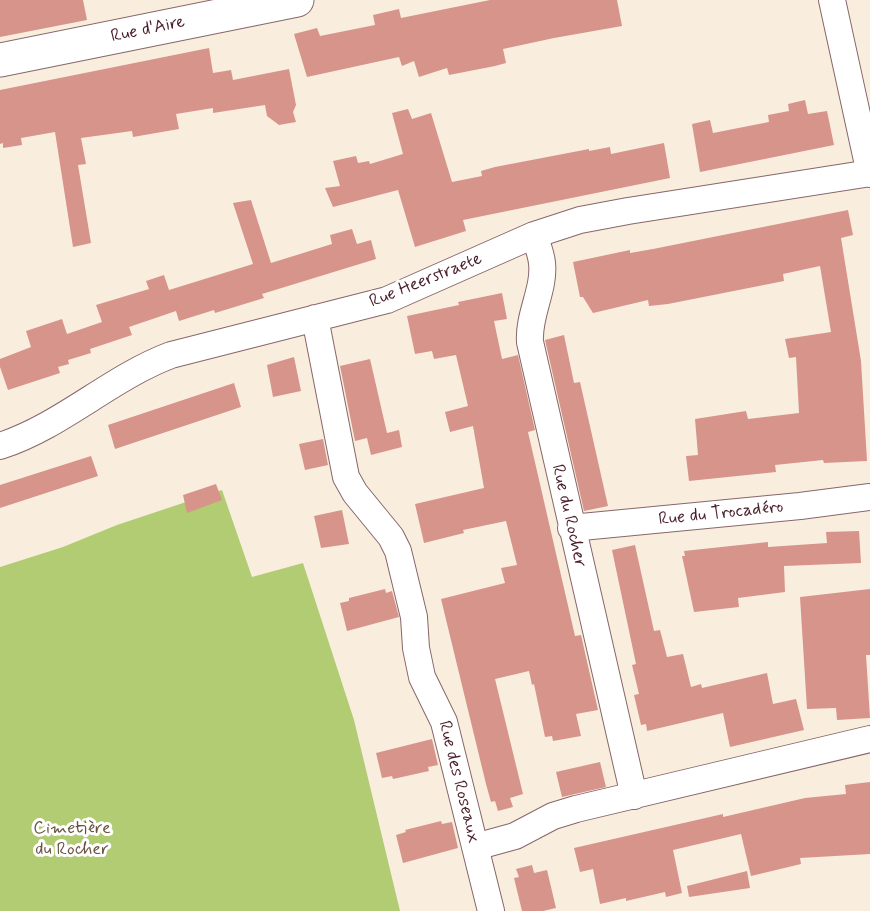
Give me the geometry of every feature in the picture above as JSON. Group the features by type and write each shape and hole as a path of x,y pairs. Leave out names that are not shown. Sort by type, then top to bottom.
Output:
{"main road":[{"name":"Rue d'Aire","path":"0,60 297,0"}],"street":[{"path":"832,0 870,174"},
{"name":"Rue Heerstraete","path":"0,446 24,438 50,424 116,381 155,361 374,304 402,294 534,235 563,225 611,213 870,174"},
{"name":"Rue du Rocher","path":"534,235 541,256 542,272 530,331 530,342 634,796"},
{"name":"Rue des Roseaux","path":"315,318 346,477 355,493 391,537 398,551 414,617 416,648 422,677 444,722 491,911"},
{"name":"Rue du Trocadéro","path":"571,528 870,497"},
{"path":"475,847 515,836 564,812 870,739"}],"green space":[{"name":"Cimetière du Rocher","path":"222,490 252,577 303,563 354,720 400,911 0,911 0,567"}],"building":[{"path":"0,0 83,0 87,20 0,37"},
{"path":"490,0 617,0 622,26 503,49 506,63 495,66 449,75 447,68 419,77 414,61 402,66 399,57 307,77 294,34 317,28 320,36 375,25 373,15 399,9 401,18"},
{"path":"209,48 213,73 231,70 233,80 289,69 296,105 293,112 296,122 279,125 267,116 265,105 213,113 213,108 176,114 179,129 133,137 132,131 81,138 86,164 78,165 91,243 73,247 55,132 21,138 22,145 3,148 3,143 0,144 0,90"},
{"path":"805,100 808,114 827,111 834,145 700,172 692,124 710,120 713,133 769,122 768,115 789,111 788,104"},
{"path":"408,109 412,119 431,113 452,182 482,176 481,171 495,167 589,149 589,151 610,147 611,154 664,143 670,178 463,220 466,231 415,247 398,190 333,207 325,188 340,186 333,161 356,156 358,163 369,161 370,164 403,154 392,113"},
{"path":"251,200 271,263 332,244 330,235 352,229 357,244 371,240 376,259 262,294 264,298 215,313 214,310 179,321 176,311 129,327 132,335 90,349 91,353 68,360 69,364 58,367 60,373 8,390 0,367 0,359 31,347 26,331 62,319 67,334 102,322 96,305 149,289 146,281 164,275 169,290 253,264 233,203"},
{"path":"848,210 853,235 841,238 861,361 867,461 824,463 823,460 775,465 776,472 689,481 686,456 698,455 695,419 746,411 748,419 799,413 796,357 789,358 785,339 831,332 820,266 783,274 784,281 668,304 649,306 648,300 593,313 583,297 580,297 573,262 630,250 630,253 653,249"},
{"path":"502,293 507,319 494,321 502,359 518,355 535,430 528,432 575,636 581,635 598,710 576,714 581,736 553,741 552,736 545,737 529,671 495,679 523,794 510,798 513,807 498,811 495,801 491,802 486,784 441,599 505,583 501,568 517,565 506,521 463,530 464,533 424,543 415,504 484,488 473,426 450,432 445,412 468,406 456,355 434,359 432,351 415,354 407,316"},
{"path":"564,335 574,383 580,382 608,506 584,511 545,340"},
{"path":"294,357 301,391 273,397 267,365"},
{"path":"370,359 387,433 399,430 402,447 371,455 367,438 355,441 340,366"},
{"path":"234,383 241,407 115,449 108,425"},
{"path":"323,439 328,465 305,470 299,444"},
{"path":"91,456 98,476 0,508 0,485"},
{"path":"216,484 222,500 187,513 183,495"},
{"path":"342,510 349,544 321,548 314,516"},
{"path":"859,531 861,563 784,566 785,592 738,598 739,607 694,612 682,556 685,556 684,551 768,542 768,547 827,543 826,532"},
{"path":"635,545 654,631 660,630 667,657 683,654 691,687 701,684 702,688 767,673 773,704 796,699 804,730 730,747 723,713 647,731 646,724 641,725 634,695 639,694 632,665 636,664 612,550"},
{"path":"385,589 386,593 392,591 399,617 347,631 340,603 349,601 349,598"},
{"path":"870,589 870,655 866,655 870,718 837,720 836,708 807,709 800,597"},
{"path":"432,739 438,765 428,767 429,771 393,779 392,776 382,778 376,753"},
{"path":"600,762 606,787 562,797 556,772"},
{"path":"870,782 870,854 800,858 801,864 751,876 741,834 673,850 682,893 666,897 665,892 600,904 593,869 580,872 574,848 723,814 723,817 805,798 846,794 845,785"},
{"path":"441,821 442,824 452,822 458,848 403,863 396,835 406,832 405,830"},
{"path":"532,865 534,873 547,870 556,908 543,911 522,911 514,878 519,877 516,869"},
{"path":"747,871 750,888 689,897 687,886"}]}
